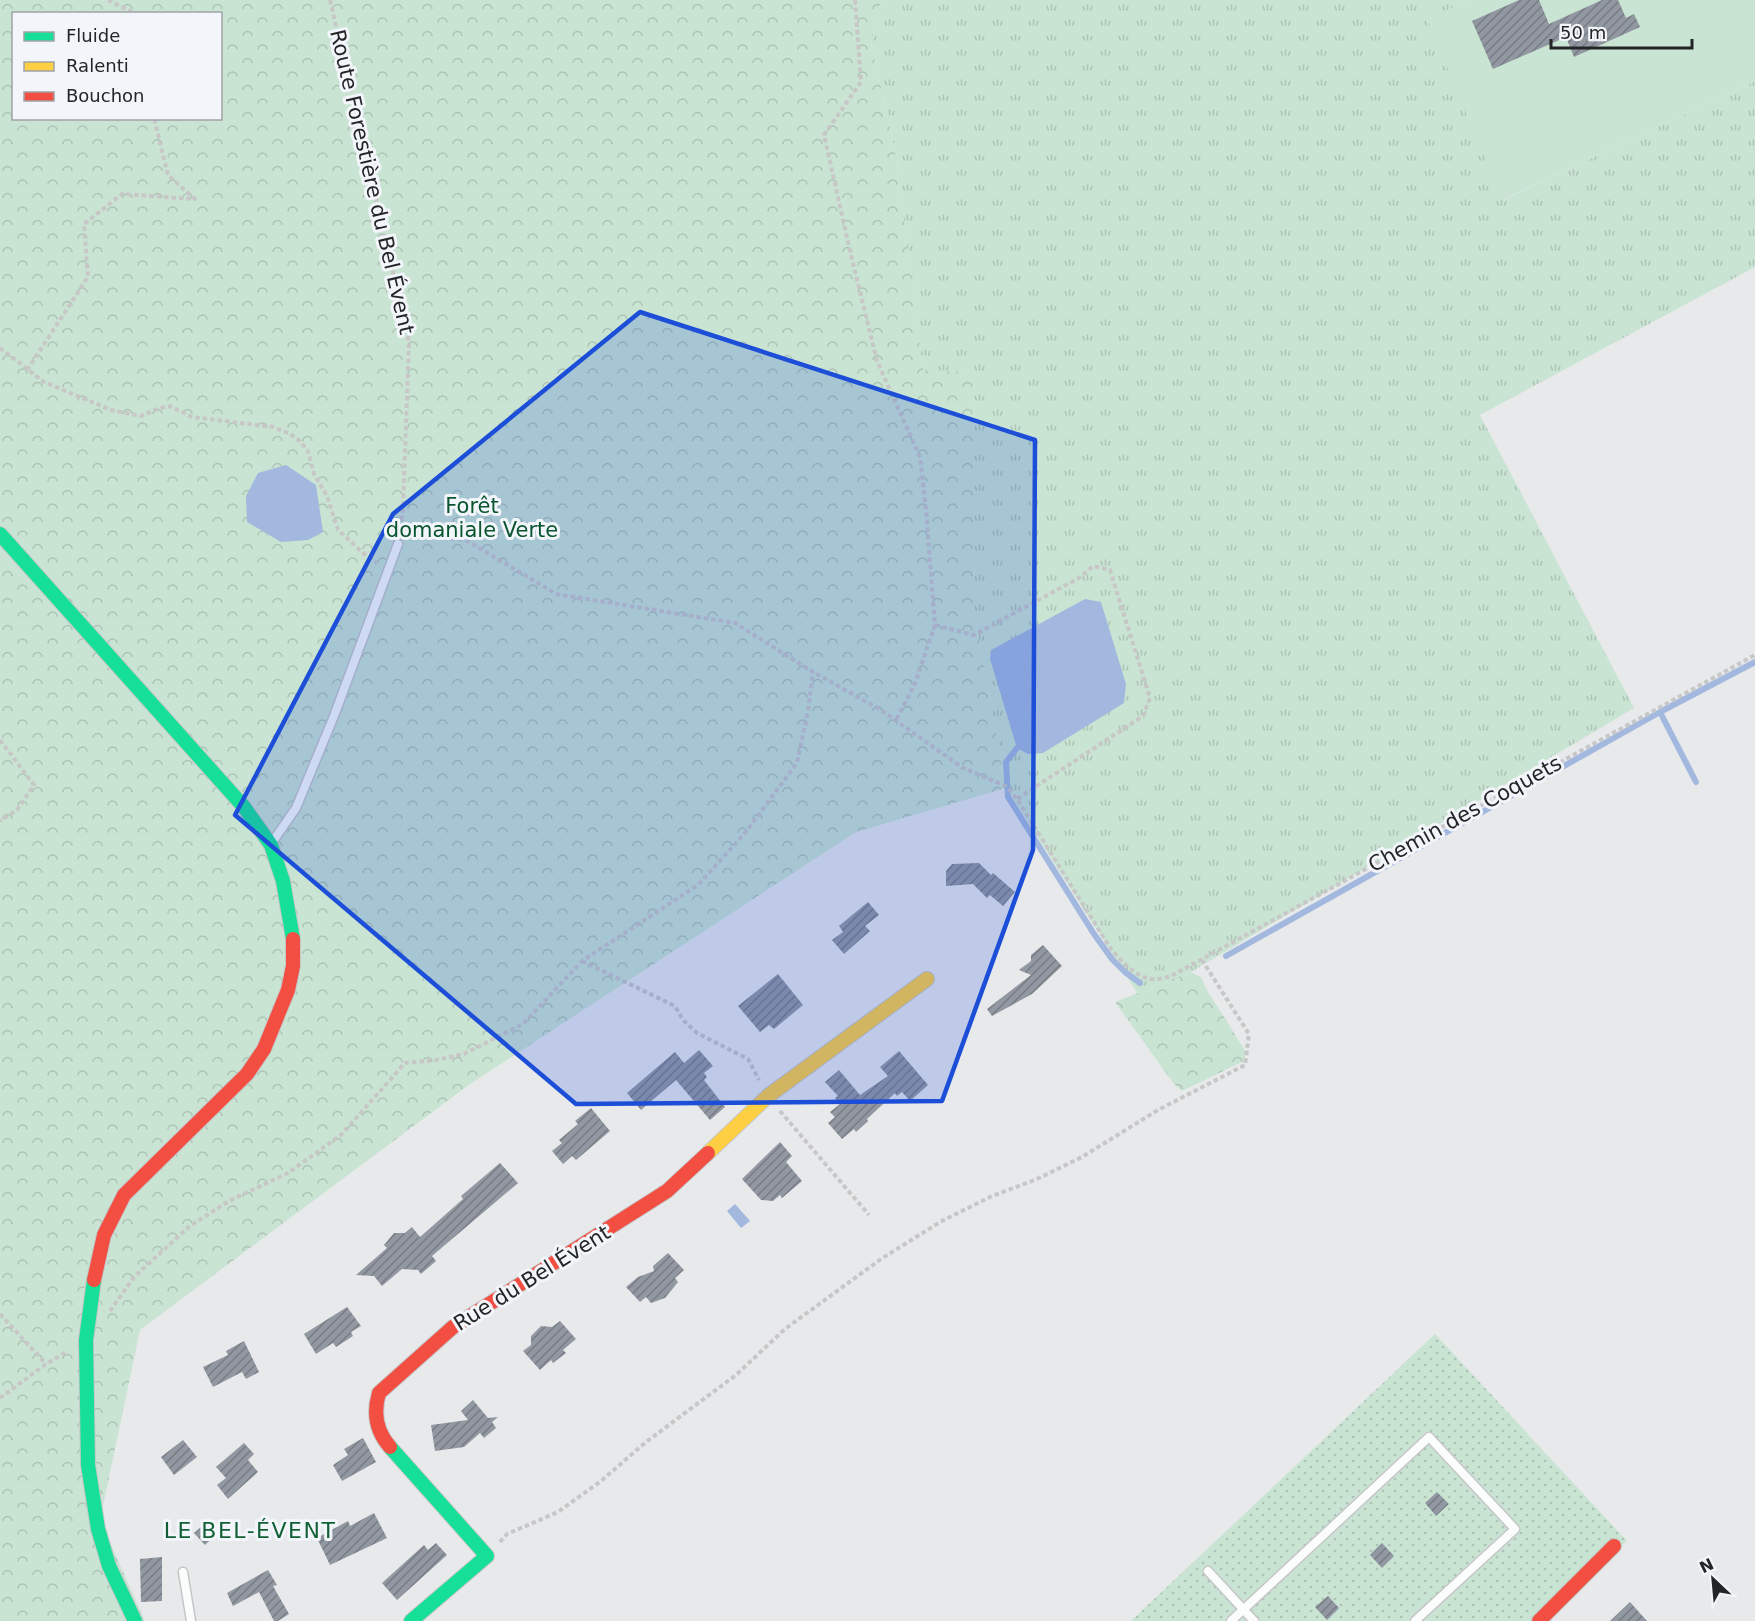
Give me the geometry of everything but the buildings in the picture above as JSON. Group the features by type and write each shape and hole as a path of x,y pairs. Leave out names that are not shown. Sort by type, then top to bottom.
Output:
{"main road":[{"path":"0,534 244,807 271,845 283,880 293,933 293,966 288,990 264,1049 247,1074 124,1196 104,1235 95,1274 86,1340 88,1465 98,1529 109,1566 135,1621"},
{"name":"Rue du Bel Évent","path":"487,1556 384,1440 375,1414 379,1393 453,1327 667,1191 768,1096 927,979"},
{"path":"1539,1621 1614,1546"},
{"path":"411,1621 487,1556"}],"lane":[{"path":"271,845 296,808 334,716 398,544"},
{"path":"1230,1621 1429,1437 1515,1529 1415,1621"},
{"path":"1209,1571 1254,1621"},
{"path":"183,1572 190,1621"}],"path":[{"path":"108,0 132,12"},
{"name":"Route Forestière du Bel Évent","path":"330,0 409,342 398,544"},
{"path":"855,0 861,82 824,135 877,361 920,457 935,625 914,686 896,720"},
{"path":"27,370 88,277 84,224 122,194 195,200 168,175 154,120"},
{"path":"0,348 44,382 111,410 141,416 171,406 192,417 273,427 290,434 308,451 314,474 327,496 338,530 363,553 388,571"},
{"path":"400,533 466,540 556,594 735,623 896,720 963,768 1006,786 1017,799 1143,716 1150,698 1110,570 1093,566 1079,578 974,635 935,625"},
{"name":"Chemin des Coquets","path":"1017,799 1115,954 1134,970 1150,979 1162,978 1202,960 1755,655"},
{"path":"107,1315 134,1277 190,1226 229,1201 288,1173 341,1136 405,1063 464,1054 523,1024 582,961 698,885 745,833 797,763 808,711 813,672"},
{"path":"0,740 34,785 17,810 0,821"},
{"path":"487,1556 507,1534 558,1512 601,1481 646,1442 736,1375 785,1329 881,1259 940,1222 990,1197 1037,1179 1082,1157 1158,1110 1245,1065 1249,1034 1202,960"},
{"path":"582,961 675,1006 683,1020 697,1032 748,1059 768,1096 869,1215"},
{"path":"0,1314 46,1364"},
{"path":"0,1398 46,1364 86,1340"}],"highlighted area":[{"path":"640,312 1035,440 1033,850 942,1101 576,1104 235,815 393,514"}],"green space":[{"name":"Forêt domaniale Verte","path":"0,0 881,0 871,43 895,150 923,370 973,372 975,616 1006,788 856,832 470,1084 140,1330 100,1520 145,1621 0,1621"},
{"path":"881,0 1469,0 1428,19 1503,200 1755,81 1755,267 1480,415 1634,708 1191,972 1138,994 1006,788 975,616 973,372 923,371 895,150 871,43"},
{"path":"1469,0 1755,0 1755,81 1502,200 1427,19"},
{"path":"1191,972 1201,977 1246,1052 1244,1061 1182,1091 1174,1084 1115,1002"},
{"path":"1435,1334 1627,1541 1540,1621 1131,1621"}],"water":[{"path":"286,465 316,485 323,532 308,540 281,542 247,522 246,496 258,473"},
{"path":"1085,599 1101,602 1126,684 1124,703 1043,753 1028,754 1017,748 990,659 991,650"},
{"path":"735,1204 750,1221 741,1228 727,1211"}],"waterway":[{"path":"1226,956 1660,712 1755,662"},
{"path":"1660,712 1696,782"},
{"path":"1017,748 1006,762 1008,797 1094,934 1112,959 1140,983"}],"traffic: fast":[{"path":"0,534 244,807 271,845 283,881 293,939"},
{"path":"94,1280 86,1340 88,1465 98,1529 109,1566 135,1621"},
{"path":"390,1447 487,1556 411,1621"}],"traffic: slow":[{"path":"708,1153 768,1096 927,979"}],"traffic: jam":[{"path":"94,1280 104,1235 124,1195 247,1074 264,1049 288,990 293,966 293,939"},
{"path":"390,1447 377,1422 376,1408 379,1393 453,1327 667,1191 708,1153"},
{"path":"1539,1621 1614,1546"}],"district":[{"name":"LE BEL-ÉVENT","path":"250,1530"}]}
